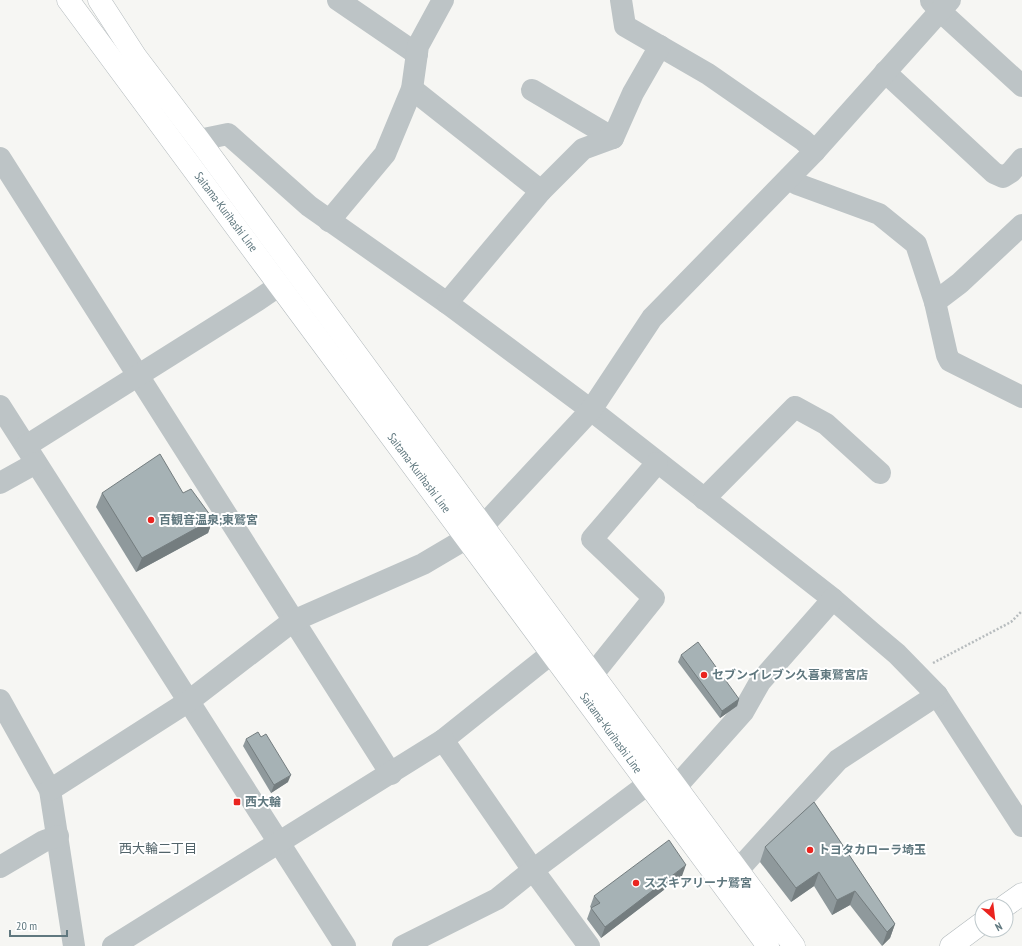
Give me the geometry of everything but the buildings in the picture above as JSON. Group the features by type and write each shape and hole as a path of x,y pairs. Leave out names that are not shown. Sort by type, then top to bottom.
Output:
{"main road":[{"name":"Saitama-Kurihashi Line","path":"68,0 280,285 475,532 593,674 794,946"},
{"name":"Saitama-Kurihashi Line","path":"99,0 136,57 199,140 475,532 552,653 768,946"},
{"path":"951,946 974,929"}],"street":[{"path":"338,0 417,54"},
{"path":"329,220 385,154 412,89 418,46 443,0"},
{"path":"621,0 625,26 708,74 803,140 815,151"},
{"path":"50,790 189,701 293,621 423,564 475,532 591,410 652,318 815,151 885,72 940,4 1022,86"},
{"path":"447,303 541,192 583,150 613,138 632,93 660,46"},
{"path":"885,72 994,173 1003,176 1011,172 1022,159"},
{"path":"412,89 541,192"},
{"path":"532,90 613,138"},
{"path":"199,140 228,134 309,206 447,303 591,410 704,500 833,599 897,654 936,695 1022,826"},
{"path":"0,158 391,774"},
{"path":"789,178 797,184 879,214 916,244 935,302 947,355 950,361 1022,397"},
{"path":"935,302 960,283 1022,225"},
{"path":"0,483 31,454 138,376 280,285"},
{"path":"0,406 345,946"},
{"path":"704,500 795,407 826,424 880,473"},
{"path":"593,674 654,598 592,539 657,463"},
{"path":"676,787 743,712 760,682 833,599"},
{"path":"113,946 278,842 391,774 443,740 552,653"},
{"path":"738,870 838,760 936,695"},
{"path":"1,705 50,790 74,946"},
{"path":"443,740 533,870 589,946"},
{"path":"403,946 497,899 533,870 648,784"},
{"path":"0,867 44,841 58,836"}],"path":[{"path":"914,673 1011,622 1022,611"}],"place":[{"name":"百観音温泉;東鷲宮","path":"151,520"},
{"name":"セブンイレブン久喜東鷲宮店","path":"704,675"},
{"name":"西大輪","path":"237,802"},
{"name":"トヨタカローラ埼玉","path":"810,850"},
{"name":"スズキアリーナ鷲宮","path":"636,883"}],"district":[{"name":"西大輪二丁目","path":"158,848"}]}
